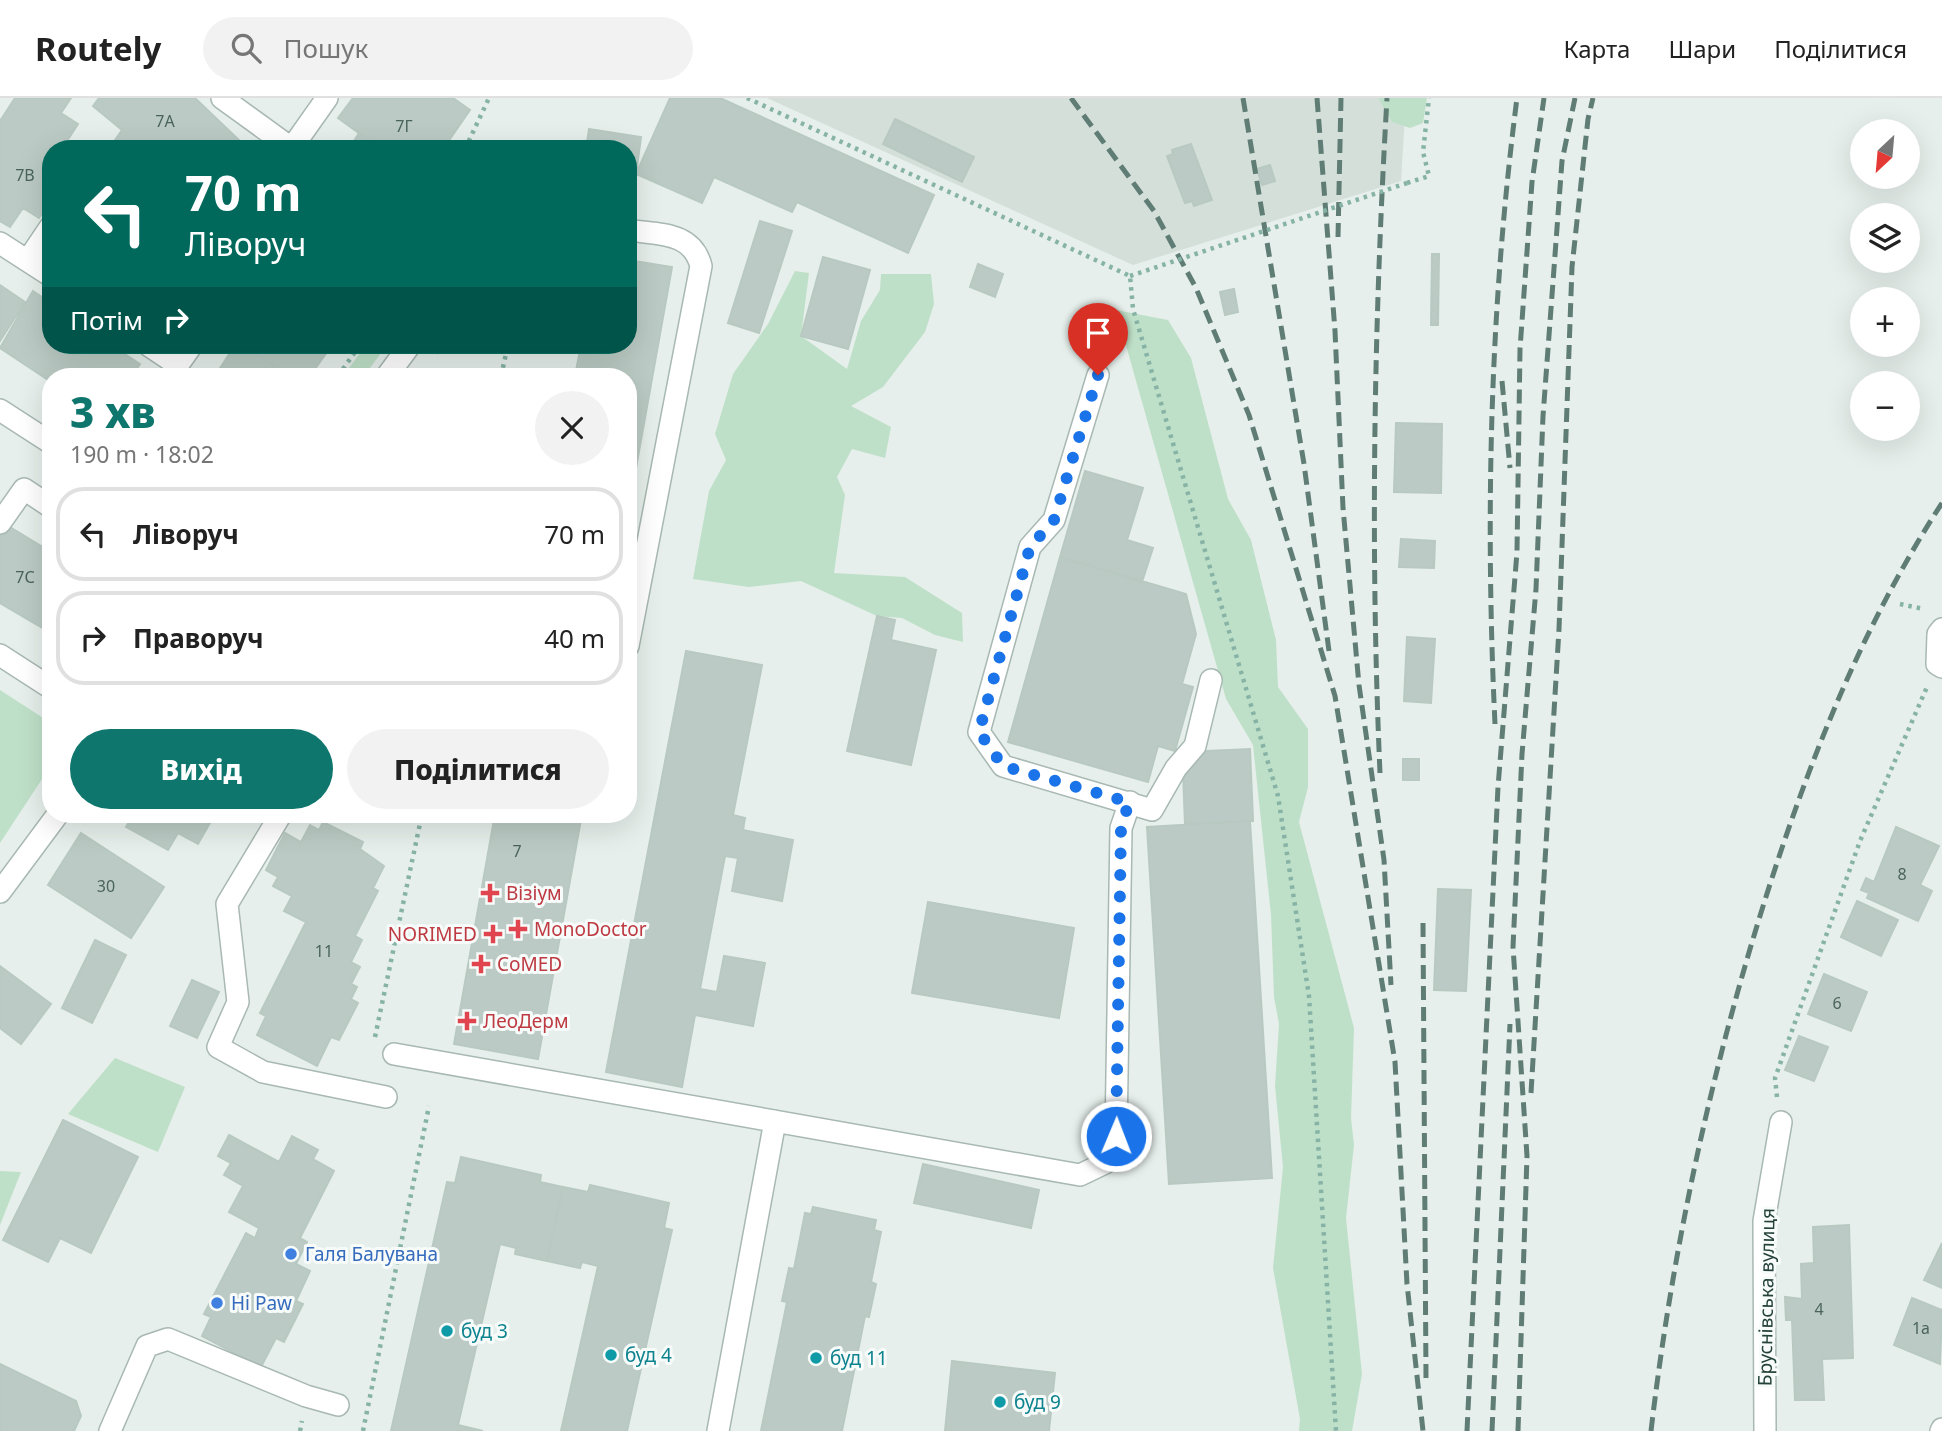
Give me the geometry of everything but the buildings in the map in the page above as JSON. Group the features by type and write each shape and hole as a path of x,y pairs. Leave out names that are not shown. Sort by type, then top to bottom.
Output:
{"street":[{"path":"222,98 280,140"},
{"path":"297,140 327,98"},
{"path":"637,231 681,238 697,251 701,266 637,599"},
{"path":"28,260 42,239"},
{"path":"0,243 42,270"},
{"path":"157,354 171,368"},
{"path":"1098,375 1054,520 1030,547 979,732 1003,766 1152,810 1176,768 1195,746 1211,680"},
{"path":"0,410 42,437"},
{"path":"0,523 24,489 42,501"},
{"path":"1939,665 1938,634 1942,629"},
{"path":"0,655 42,682"},
{"path":"394,1055 1080,1175 1105,1163 1116,1136 1121,828 1129,802"},
{"path":"0,892 51,823"},
{"path":"276,823 227,904 238,1002 218,1047 263,1072 386,1097"},
{"path":"718,1431 775,1121"},
{"name":"Бруснівська вулиця","path":"1765,1431 1764,1221 1781,1122"},
{"path":"110,1431 147,1346 168,1339 306,1396 338,1405"}],"path":[{"path":"469,140 489,98"},
{"path":"747,98 1130,276 1429,176 1423,152 1429,98"},
{"path":"1130,276 1133,309 1278,796 1309,996 1336,1431"},
{"path":"1781,1122 1775,1078 1860,841 1939,665"},
{"path":"374,1039 420,823"},
{"path":"363,1431 429,1106"}],"shaded area":[{"path":"767,98 1406,98 1401,181 1133,265"}],"green space":[{"path":"1378,98 1427,98 1423,123 1410,128 1392,122"},
{"path":"795,271 809,273 801,336 847,369 861,321 880,290 881,274 931,274 934,304 925,332 883,387 851,406 891,427 885,458 852,449 837,477 845,495 834,573 905,577 962,613 963,642 935,635 902,618 877,616 801,581 749,587 693,579 709,491 726,460 715,434 733,374 768,324"},
{"path":"1116,310 1168,320 1191,358 1228,499 1251,540 1276,640 1278,687 1308,729 1308,787 1299,822 1354,1028 1351,1118 1354,1145 1346,1218 1362,1374 1352,1431 1299,1431 1300,1419 1273,1268 1283,1167 1275,1086 1279,1024 1274,997 1271,915 1253,745 1226,699"},
{"path":"359,354 380,354 370,368 349,368"},
{"path":"0,690 42,717 42,779 0,843"},
{"path":"115,1058 185,1087 158,1152 68,1114"},
{"path":"0,1171 21,1172 0,1225"}],"railway":[{"path":"1071,98 1154,211 1196,288 1249,415 1335,696 1395,1062 1407,1284 1423,1431"},
{"path":"1243,98 1304,464 1329,651"},
{"path":"1317,98 1335,331 1343,508 1359,685 1384,860 1391,985"},
{"path":"1338,237 1341,98"},
{"path":"1380,773 1374,520 1379,267 1387,98"},
{"path":"1495,724 1490,567 1492,411 1501,254 1517,98"},
{"path":"1467,1431 1498,787 1517,552 1520,349 1532,182 1544,98"},
{"path":"1518,1431 1527,1156 1513,947 1522,754 1536,589 1543,416 1562,161 1575,98"},
{"path":"1531,1093 1559,629 1572,267 1588,119 1593,98"},
{"path":"1502,381 1510,468"},
{"path":"1651,1431 1671,1291 1698,1151 1732,1014 1772,878 1806,780 1866,638 1889,592 1942,503"},
{"path":"1423,923 1426,1378"},
{"path":"1492,1431 1510,1024"}],"place":[{"name":"Візіум","path":"490,893"},
{"name":"MonoDoctor","path":"518,929"},
{"name":"NORIMED","path":"493,934"},
{"name":"CoMED","path":"481,964"},
{"name":"ЛеоДерм","path":"467,1021"},
{"name":"Галя Балувана","path":"291,1254"},
{"name":"Hi Paw","path":"217,1303"},
{"name":"буд 3","path":"447,1331"},
{"name":"буд 4","path":"611,1355"},
{"name":"буд 11","path":"816,1358"},
{"name":"буд 9","path":"1000,1402"}],"route":[{"path":"1098,375 1054,520 1030,547 979,732 1003,766 1129,802 1121,828 1116,1136"}]}
